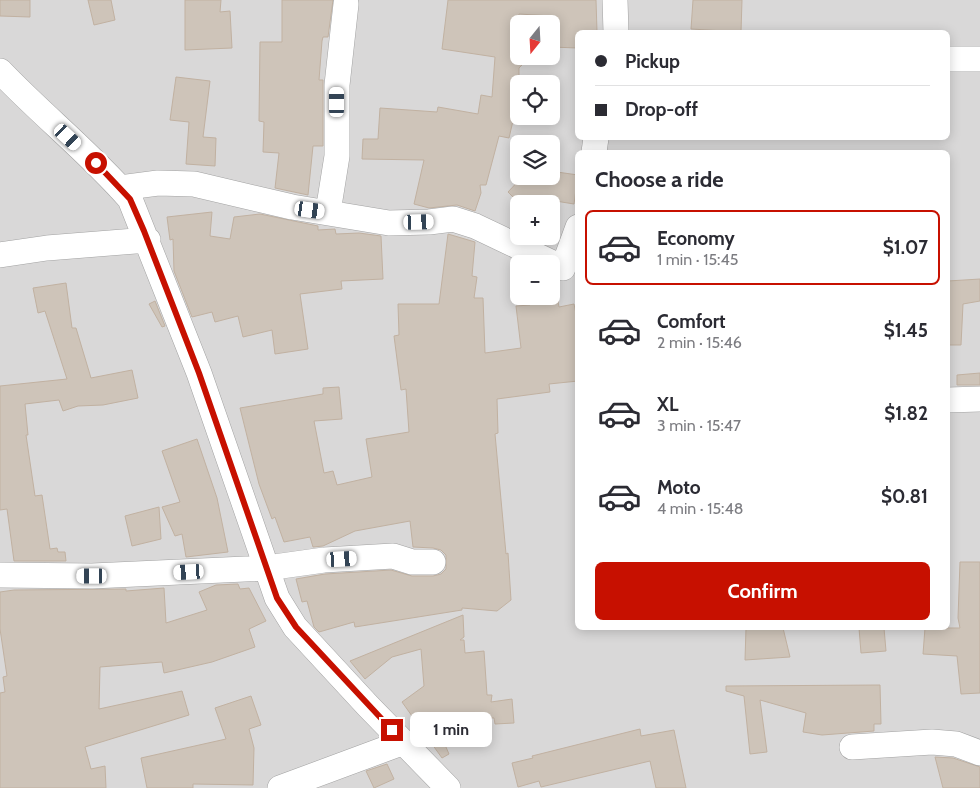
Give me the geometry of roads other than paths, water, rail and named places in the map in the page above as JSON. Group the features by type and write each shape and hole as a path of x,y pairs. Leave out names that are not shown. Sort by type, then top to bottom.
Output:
{"street":[{"path":"615,0 616,30"},
{"path":"328,212 336,164 338,78 346,4"},
{"path":"950,59 980,59"},
{"path":"0,71 130,199 148,240 199,373 277,598 296,627 448,788"},
{"path":"120,188 158,183 194,184 292,207 389,223 453,219 462,221 563,268 575,236"},
{"path":"0,255 47,248 148,240"},
{"path":"950,400 980,399"},
{"path":"0,575 92,576 267,568 324,560 393,556 412,562 433,562"},
{"path":"280,788 404,742"},
{"path":"852,747 932,742 956,744 980,753"}]}
